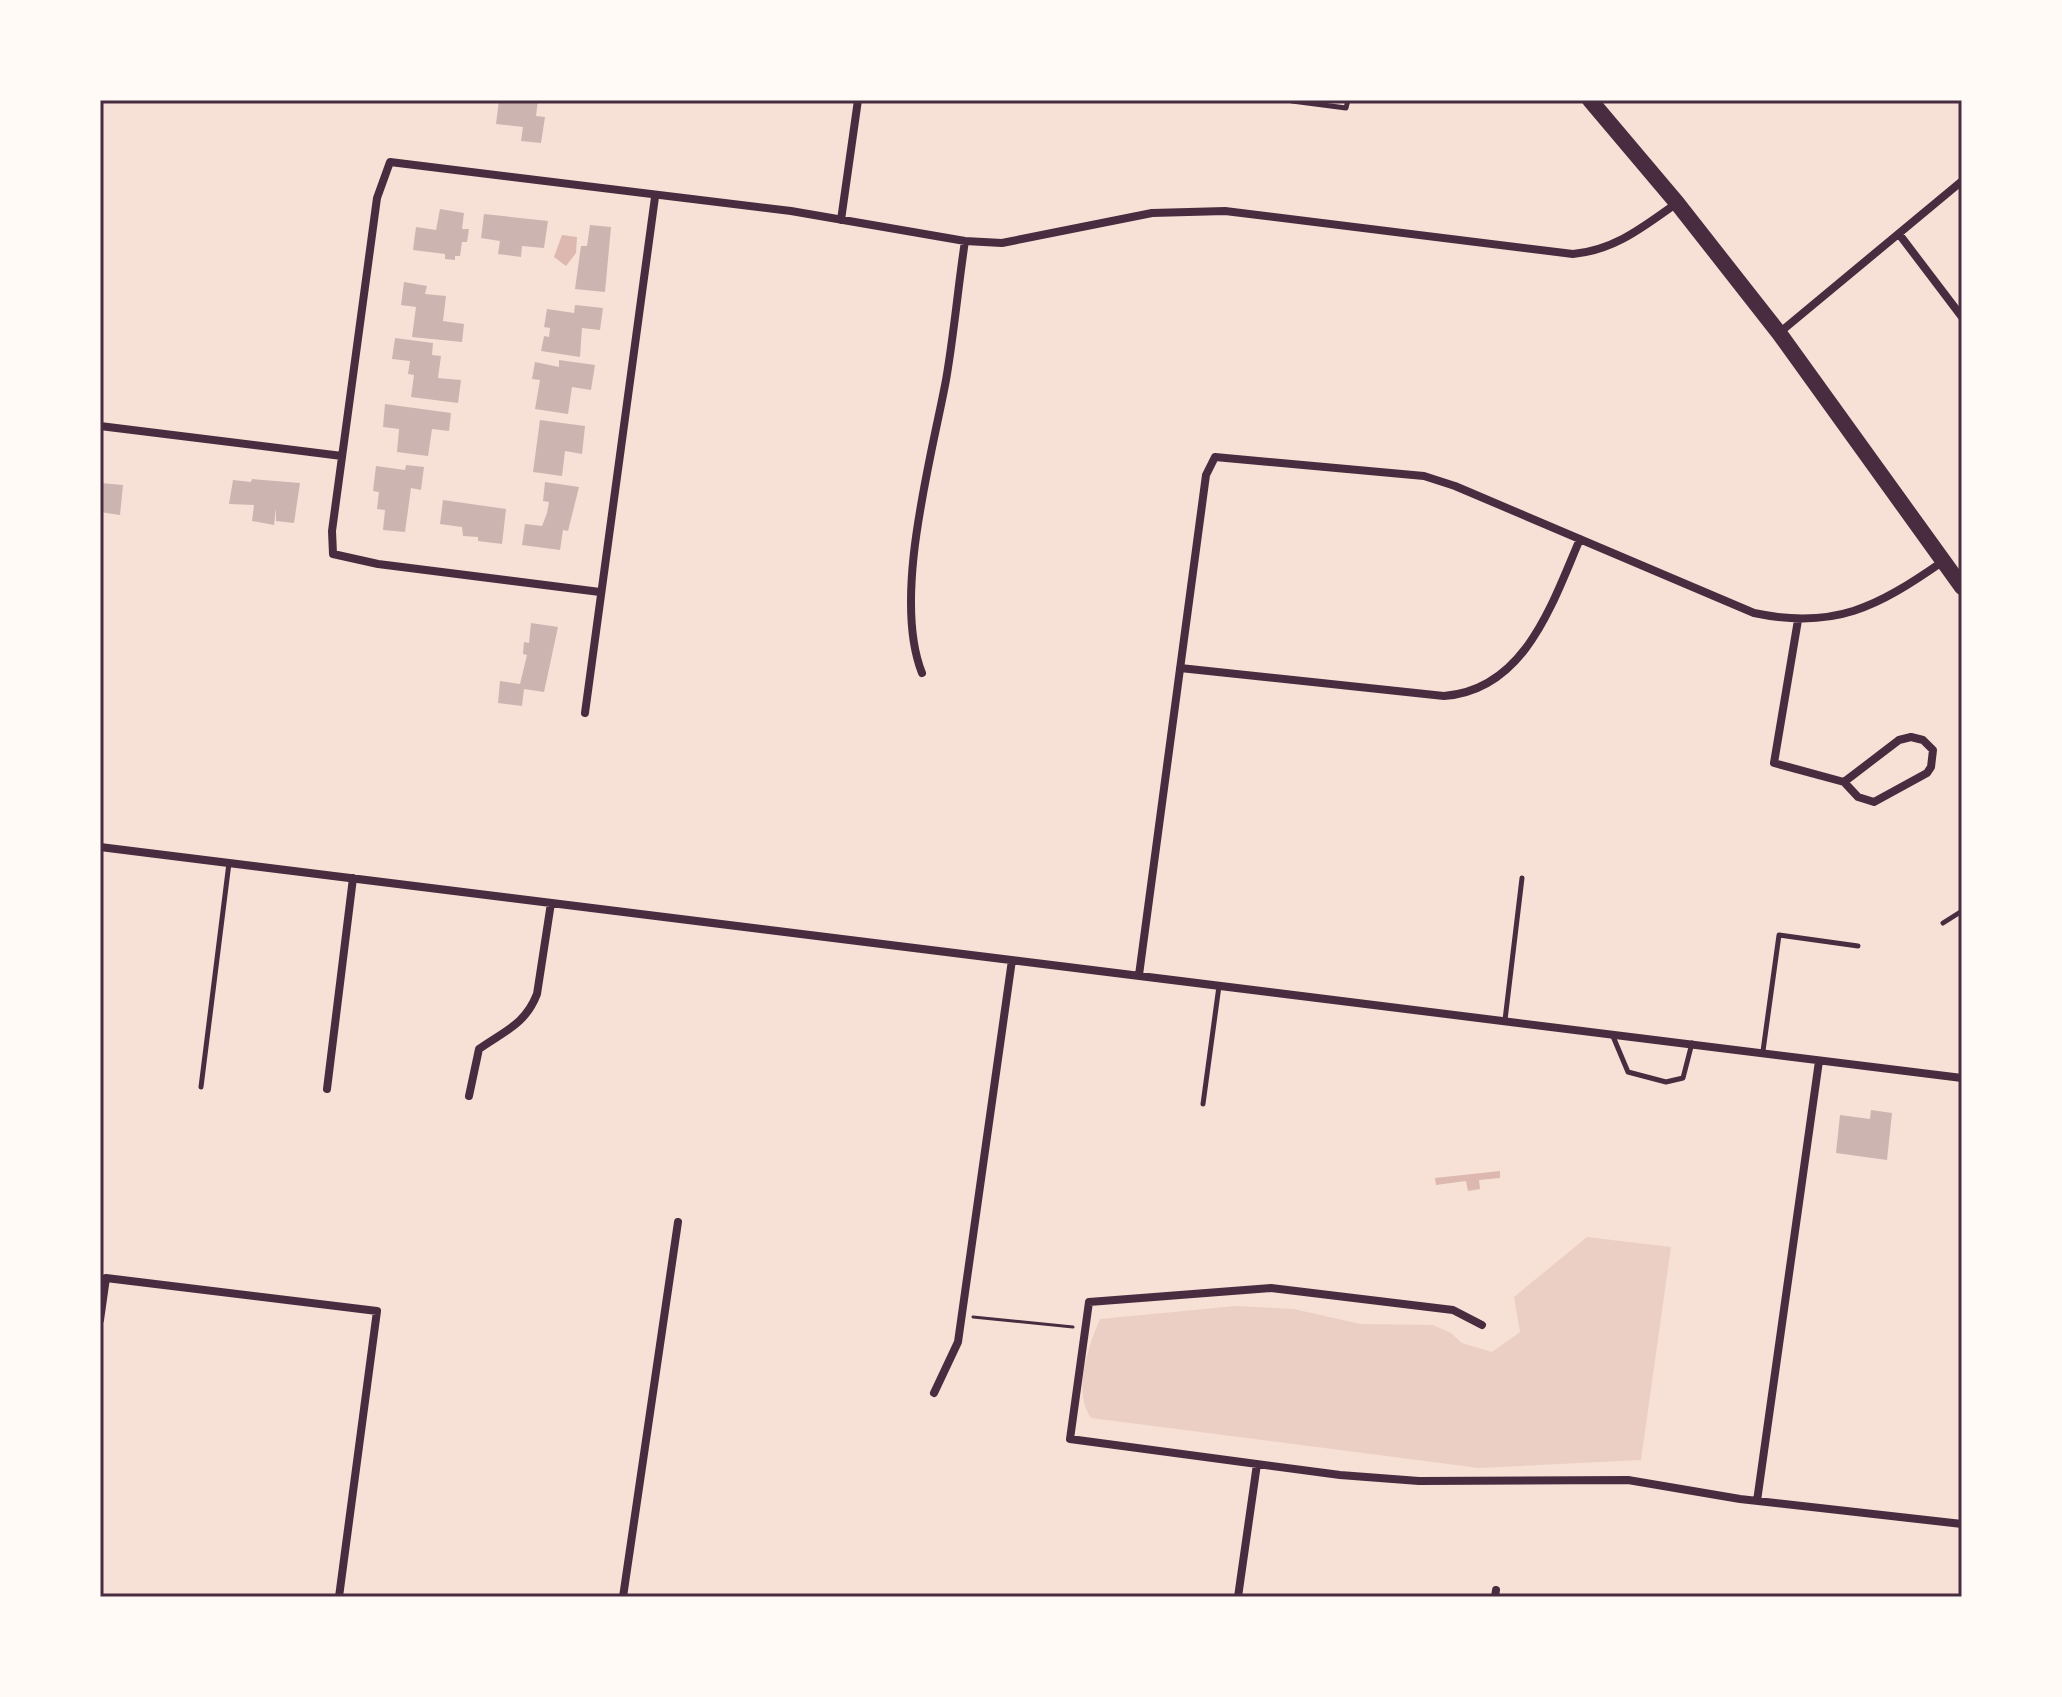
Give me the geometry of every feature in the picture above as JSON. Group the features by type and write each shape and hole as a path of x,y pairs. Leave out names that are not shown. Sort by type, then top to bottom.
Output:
{"main road":[{"path":"1590,100 1677,203 1779,333 1962,587"}],"street":[{"path":"841,220 858,100"},
{"path":"600,592 378,564 333,554 332,531 377,198 390,162 655,197 791,211 965,241 1002,243 1152,213 1189,210 1225,211 1573,254 1602,250 1629,238 1677,203"},
{"path":"1779,333 1962,181"},
{"path":"585,713 655,197"},
{"path":"1899,234 1962,317"},
{"path":"922,673 912,645 910,602 933,430 946,382 965,241"},
{"path":"100,426 342,456"},
{"path":"1139,975 1206,475 1215,457 1424,476 1754,613 1798,620 1825,619 1869,608 1896,595 1942,562"},
{"path":"1180,668 1444,696 1469,692 1503,675 1521,656 1557,593 1580,539"},
{"path":"1798,620 1774,763 1844,782 1858,797 1874,802 1927,773 1933,750 1923,740 1911,737 1899,740 1844,782"},
{"path":"100,847 1962,1078"},
{"path":"327,1089 353,878"},
{"path":"469,1096 474,1059 479,1049 520,1024 532,1008 537,994 551,903"},
{"path":"934,1393 954,1356 962,1316 1012,960"},
{"path":"1757,1501 1819,1061"},
{"path":"623,1597 678,1222"},
{"path":"100,1320 106,1278 377,1311 339,1597"},
{"path":"1482,1325 1453,1310 1259,1288 1089,1302 1070,1439 1257,1464 1419,1481 1628,1480 1757,1501 1962,1524"},
{"path":"1238,1597 1257,1464"}],"lane":[{"path":"1292,101 1346,108 1348,100"},
{"path":"201,1087 229,863"},
{"path":"1505,1020 1522,878"},
{"path":"1943,923 1962,911"},
{"path":"1763,1051 1779,935 1858,946"},
{"path":"1203,1104 1219,985"},
{"path":"1612,1033 1628,1072 1666,1082 1683,1078 1692,1043"}],"path":[{"path":"962,1316 1085,1328"}],"shaded area":[{"path":"562,235 577,237 576,253 566,266 554,257"},
{"path":"1500,1171 1500,1178 1479,1180 1480,1189 1468,1191 1466,1181 1436,1185 1435,1178"},
{"path":"1587,1237 1671,1247 1641,1460 1479,1468 1091,1418 1085,1408 1084,1368 1100,1319 1236,1306 1294,1309 1360,1324 1433,1325 1451,1333 1462,1343 1492,1352 1520,1332 1514,1297"}],"building":[{"path":"499,100 538,100 536,116 545,117 541,143 521,141 523,127 496,124"},
{"path":"440,209 464,213 462,229 469,229 467,242 462,242 460,256 455,256 455,260 445,259 445,254 413,250 416,227 436,230"},
{"path":"484,214 548,221 544,248 522,246 521,257 498,254 500,241 481,238"},
{"path":"590,225 611,227 605,292 575,289 581,246 587,246"},
{"path":"404,282 427,286 425,294 446,296 443,321 464,324 462,342 412,337 416,307 401,305"},
{"path":"575,305 603,308 600,330 582,328 580,357 541,351 544,336 549,337 550,328 544,327 547,309 574,313"},
{"path":"395,338 433,343 432,355 441,356 438,378 461,380 458,403 411,397 414,375 408,374 410,361 392,359"},
{"path":"559,360 595,365 591,390 572,387 568,414 535,409 540,380 532,379 535,362 559,367"},
{"path":"385,404 451,413 449,431 432,429 428,456 397,452 399,429 383,427"},
{"path":"540,420 585,426 582,454 565,451 562,476 533,472"},
{"path":"406,465 424,467 421,490 411,488 405,532 383,530 385,510 377,509 379,492 373,491 376,466 405,470"},
{"path":"252,479 300,483 294,523 276,521 276,508 274,525 252,521 254,505 229,504 233,480 251,482"},
{"path":"545,482 579,487 568,531 563,530 560,550 522,545 525,524 542,526 547,513 549,502 543,501"},
{"path":"100,483 123,485 120,515 100,512"},
{"path":"443,500 506,509 502,544 478,541 478,537 463,536 462,527 440,524"},
{"path":"531,623 558,627 544,692 524,689 522,706 498,703 500,681 520,684 527,655 523,654 524,642 529,643"},
{"path":"1871,1110 1892,1113 1887,1160 1836,1153 1840,1115 1870,1119"}]}
